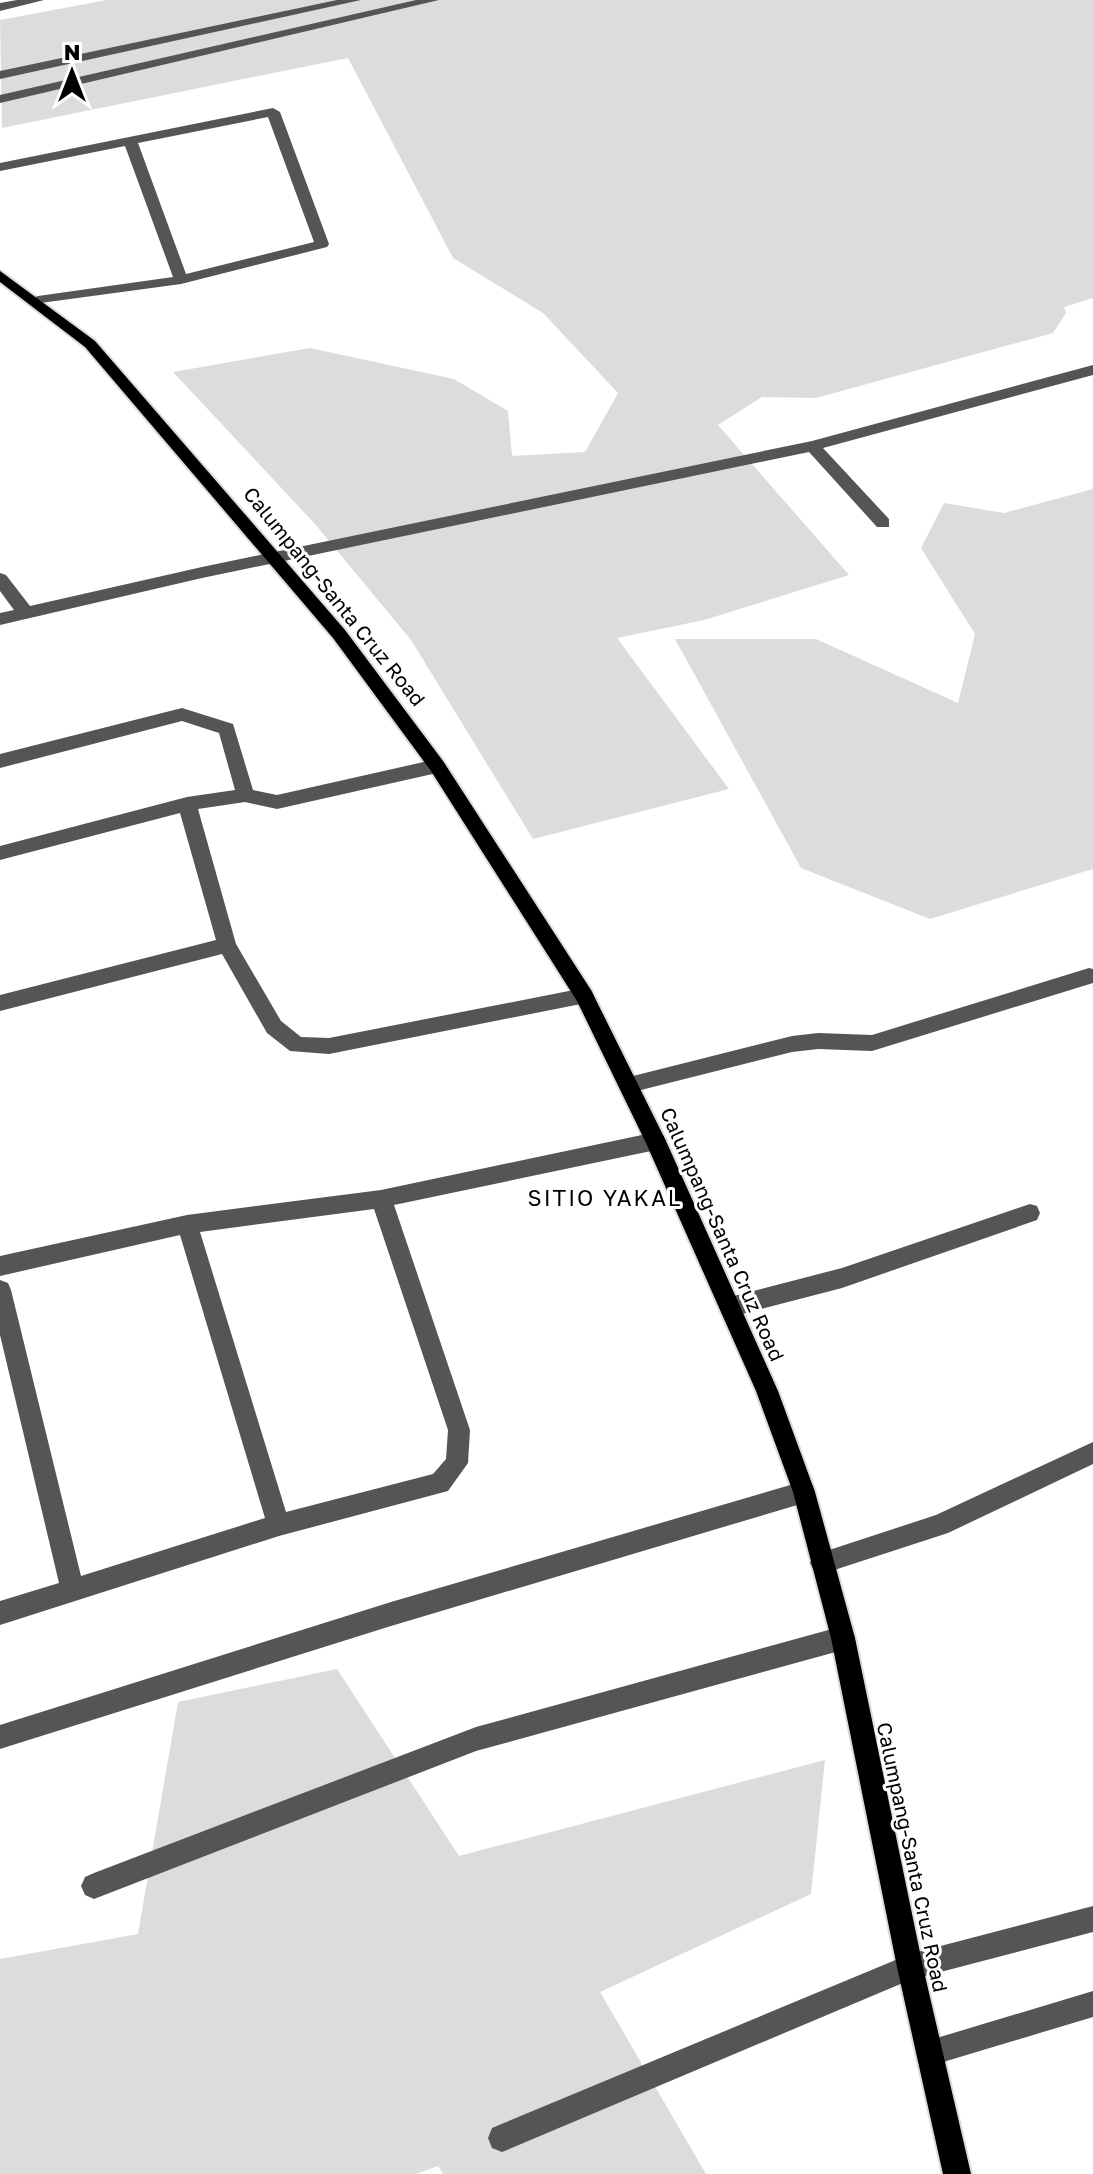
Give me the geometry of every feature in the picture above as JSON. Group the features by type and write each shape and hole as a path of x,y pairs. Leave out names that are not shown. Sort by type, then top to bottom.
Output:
{"main road":[{"name":"Calumpang-Santa Cruz Road","path":"0,275 38,301 90,344 275,556 389,697 437,766 584,996 629,1085 767,1391 804,1492 843,1638 910,1967 957,2174"}],"street":[{"path":"0,7 38,0"},
{"path":"0,75 355,0"},
{"path":"0,99 433,0"},
{"path":"0,167 273,112 322,244 181,280 38,301"},
{"path":"131,143 181,280"},
{"path":"0,619 275,556 812,446 970,406 1093,370"},
{"path":"812,446 883,523"},
{"path":"0,579 26,613"},
{"path":"0,761 182,714 227,729 245,795"},
{"path":"0,853 187,804 245,795 277,802 437,766"},
{"path":"187,804 227,945 274,1027 297,1045 329,1046 584,996"},
{"path":"0,1003 227,945"},
{"path":"629,1085 792,1044 818,1041 872,1043 1089,976"},
{"path":"0,1266 187,1224 381,1199 656,1141"},
{"path":"0,1613 279,1525 440,1483 457,1463 459,1430 381,1199"},
{"path":"730,1307 842,1278 1030,1213"},
{"path":"187,1224 279,1525"},
{"path":"0,1290 72,1588"},
{"path":"822,1563 940,1525 1093,1453"},
{"path":"0,1737 391,1614 804,1492"},
{"path":"94,1886 476,1739 843,1638"},
{"path":"502,2138 910,1967 1093,1919"},
{"path":"930,2053 1093,2004"}],"shaded area":[{"path":"107,0 1093,0 1093,298 1064,307 1066,313 1053,333 816,398 762,397 718,425 849,575 704,620 617,638 729,789 533,839 411,640 315,524 173,372 310,348 454,379 508,411 512,456 585,452 618,393 543,313 453,258 348,58 2,128 0,20"},
{"path":"1093,489 1093,869 930,919 801,868 675,639 816,639 958,703 975,634 921,548 944,503 1004,513"},
{"path":"337,1669 459,1856 825,1760 811,1894 600,1992 706,2174 443,2174 438,2166 416,2174 0,2174 0,1959 138,1934 178,1702"}],"district":[{"name":"SITIO YAKAL","path":"605,1197"}]}
